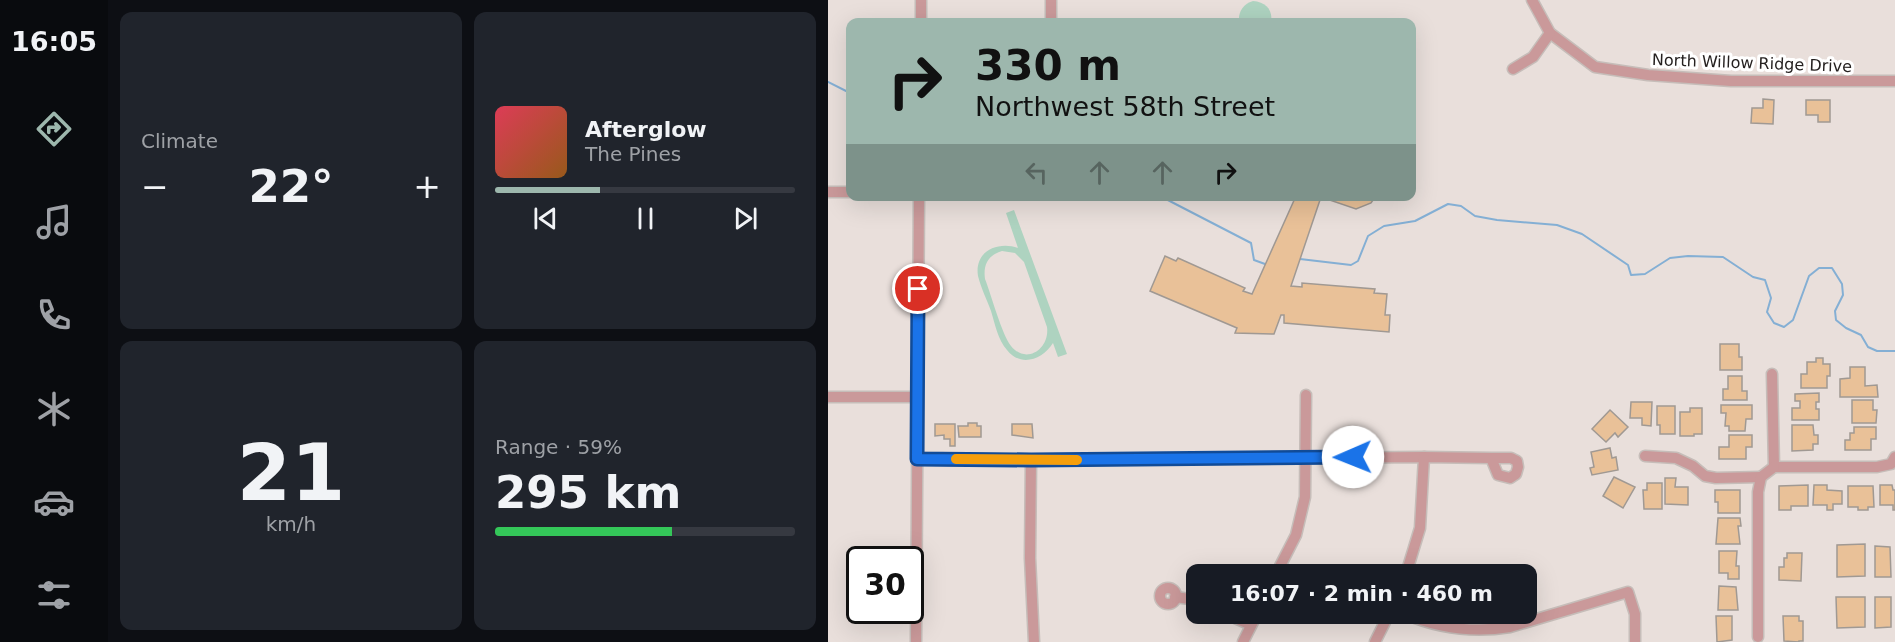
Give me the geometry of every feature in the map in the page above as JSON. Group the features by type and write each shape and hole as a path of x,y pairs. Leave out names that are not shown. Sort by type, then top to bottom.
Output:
{"street":[{"path":"921,0 921,18"},
{"path":"1051,0 1051,18"},
{"name":"North Willow Ridge Drive","path":"1532,0 1550,33 1594,67 1648,75 1731,81 1895,81"},
{"path":"1513,69 1533,57 1550,33"},
{"path":"828,192 846,192"},
{"path":"916,642 919,201"},
{"path":"1772,374 1773,467"},
{"path":"1281,564 1296,535 1305,497 1306,395"},
{"path":"828,397 917,397"},
{"path":"1645,456 1676,458 1693,466 1706,476 1716,478 1761,477 1773,467 1877,467 1892,464 1895,457"},
{"path":"1409,564 1420,528 1424,457"},
{"path":"917,459 1491,458"},
{"path":"1031,460 1030,558 1034,642"},
{"path":"1758,637 1758,492 1761,477"},
{"path":"1537,619 1628,592 1635,614 1635,642"},
{"path":"1175,597 1186,598"},
{"path":"1375,642 1384,624"},
{"path":"1432,624 1457,630 1493,630 1520,624"},
{"path":"1243,642 1251,625"}],"green space":[{"path":"1253,1 1262,3 1268,7 1271,18 1239,18 1246,4"},
{"path":"1014,210 1067,354 1058,357 1053,343 1038,357 1019,359 1007,350 999,337 979,280 978,267 980,260 989,250 1003,246 1018,248 1006,213","holes":["1002,251 1015,253 1024,262 1047,327 1045,342 1041,348 1030,354 1017,352 1011,346 1000,324 985,279 986,265 993,255"]}],"building":[{"path":"1763,99 1774,100 1773,124 1751,123 1752,108 1763,108"},
{"path":"1806,100 1830,100 1830,122 1818,122 1818,115 1806,115"},
{"path":"1294,201 1320,201 1291,286 1302,287 1302,283 1375,289 1374,293 1387,294 1385,315 1390,315 1389,332 1284,323 1284,315 1281,315 1274,334 1235,333 1237,328 1150,291 1165,256 1176,261 1178,258 1245,288 1243,291 1252,294"},
{"path":"1333,201 1372,201 1356,209"},
{"path":"1720,344 1739,344 1742,370 1720,370"},
{"path":"1816,358 1823,358 1823,364 1830,364 1827,388 1801,388 1801,374 1807,374 1807,362 1816,362"},
{"path":"1850,367 1865,367 1865,386 1877,385 1878,397 1840,397 1840,379 1850,378"},
{"path":"1728,376 1742,376 1742,391 1747,391 1747,400 1723,400 1723,389 1728,389"},
{"path":"1819,393 1816,409 1819,409 1819,420 1792,420 1792,408 1800,408 1800,401 1795,401 1795,394"},
{"path":"1852,400 1873,400 1873,410 1877,410 1876,423 1852,423"},
{"path":"1631,402 1652,402 1651,426 1642,425 1642,418 1630,418"},
{"path":"1721,405 1752,405 1752,419 1746,419 1745,431 1729,431 1729,426 1725,426 1726,413 1721,413"},
{"path":"1657,406 1675,406 1675,434 1660,434 1660,425 1657,425"},
{"path":"1690,408 1702,408 1702,434 1680,436 1680,412 1690,412"},
{"path":"1610,410 1628,427 1618,437 1615,433 1606,442 1592,429"},
{"path":"968,423 977,423 977,426 981,426 981,437 959,437 958,426 968,426"},
{"path":"935,424 955,424 955,446 950,446 950,439 944,439 944,435 935,436"},
{"path":"1012,424 1032,424 1033,438 1012,435"},
{"path":"1792,425 1813,425 1814,435 1818,435 1818,444 1813,444 1813,450 1792,451"},
{"path":"1854,427 1876,427 1876,439 1871,439 1871,450 1845,450 1845,440 1850,440 1850,433 1854,433"},
{"path":"1729,435 1752,435 1752,447 1746,447 1746,459 1719,459 1719,447 1729,447"},
{"path":"1610,448 1612,458 1616,457 1618,470 1592,475 1590,468 1594,467 1591,452"},
{"path":"1614,477 1635,487 1623,508 1603,496"},
{"path":"1665,478 1676,478 1675,487 1688,487 1688,505 1665,504"},
{"path":"1647,483 1662,483 1662,509 1644,509 1643,490 1647,490"},
{"path":"1808,485 1808,506 1791,506 1791,510 1779,510 1779,486"},
{"path":"1814,485 1827,485 1827,490 1842,491 1842,504 1833,504 1833,510 1827,510 1827,505 1813,505"},
{"path":"1880,485 1892,485 1895,490 1895,510 1893,510 1893,505 1880,505"},
{"path":"1848,486 1873,486 1874,507 1868,507 1868,510 1858,510 1858,507 1848,507"},
{"path":"1715,490 1740,490 1740,513 1718,513"},
{"path":"1718,518 1740,518 1741,526 1738,526 1740,544 1716,544"},
{"path":"1865,544 1865,576 1837,577 1837,545"},
{"path":"1875,546 1890,547 1891,577 1875,577"},
{"path":"1719,551 1737,551 1736,566 1739,566 1739,579 1728,579 1728,573 1719,573"},
{"path":"1787,553 1802,553 1801,581 1779,580 1779,567 1784,567 1784,558 1787,558"},
{"path":"1719,586 1736,587 1738,610 1718,610"},
{"path":"1836,597 1865,597 1865,627 1837,628"},
{"path":"1875,597 1891,597 1891,627 1875,628"},
{"path":"1716,616 1732,616 1732,640 1717,642"},
{"path":"1783,616 1799,616 1799,621 1803,621 1803,641 1784,641"}],"waterway":[{"path":"828,82 846,91"},
{"path":"1170,201 1251,243 1254,260 1265,264"},
{"path":"1300,259 1351,265 1358,261 1368,236 1384,226 1415,221 1448,204 1461,206 1475,216 1557,225 1582,234 1628,265 1631,275 1645,274 1670,258 1723,257 1753,277 1765,280 1771,298 1767,312 1774,323 1784,327 1793,320 1809,276 1819,268 1832,268 1842,284 1843,295 1835,311 1836,320 1861,335 1868,347 1877,351 1895,351"}],"slow traffic":[{"path":"956,459 1077,460"}],"route":[{"path":"918,289 917,459 1353,457"}]}
